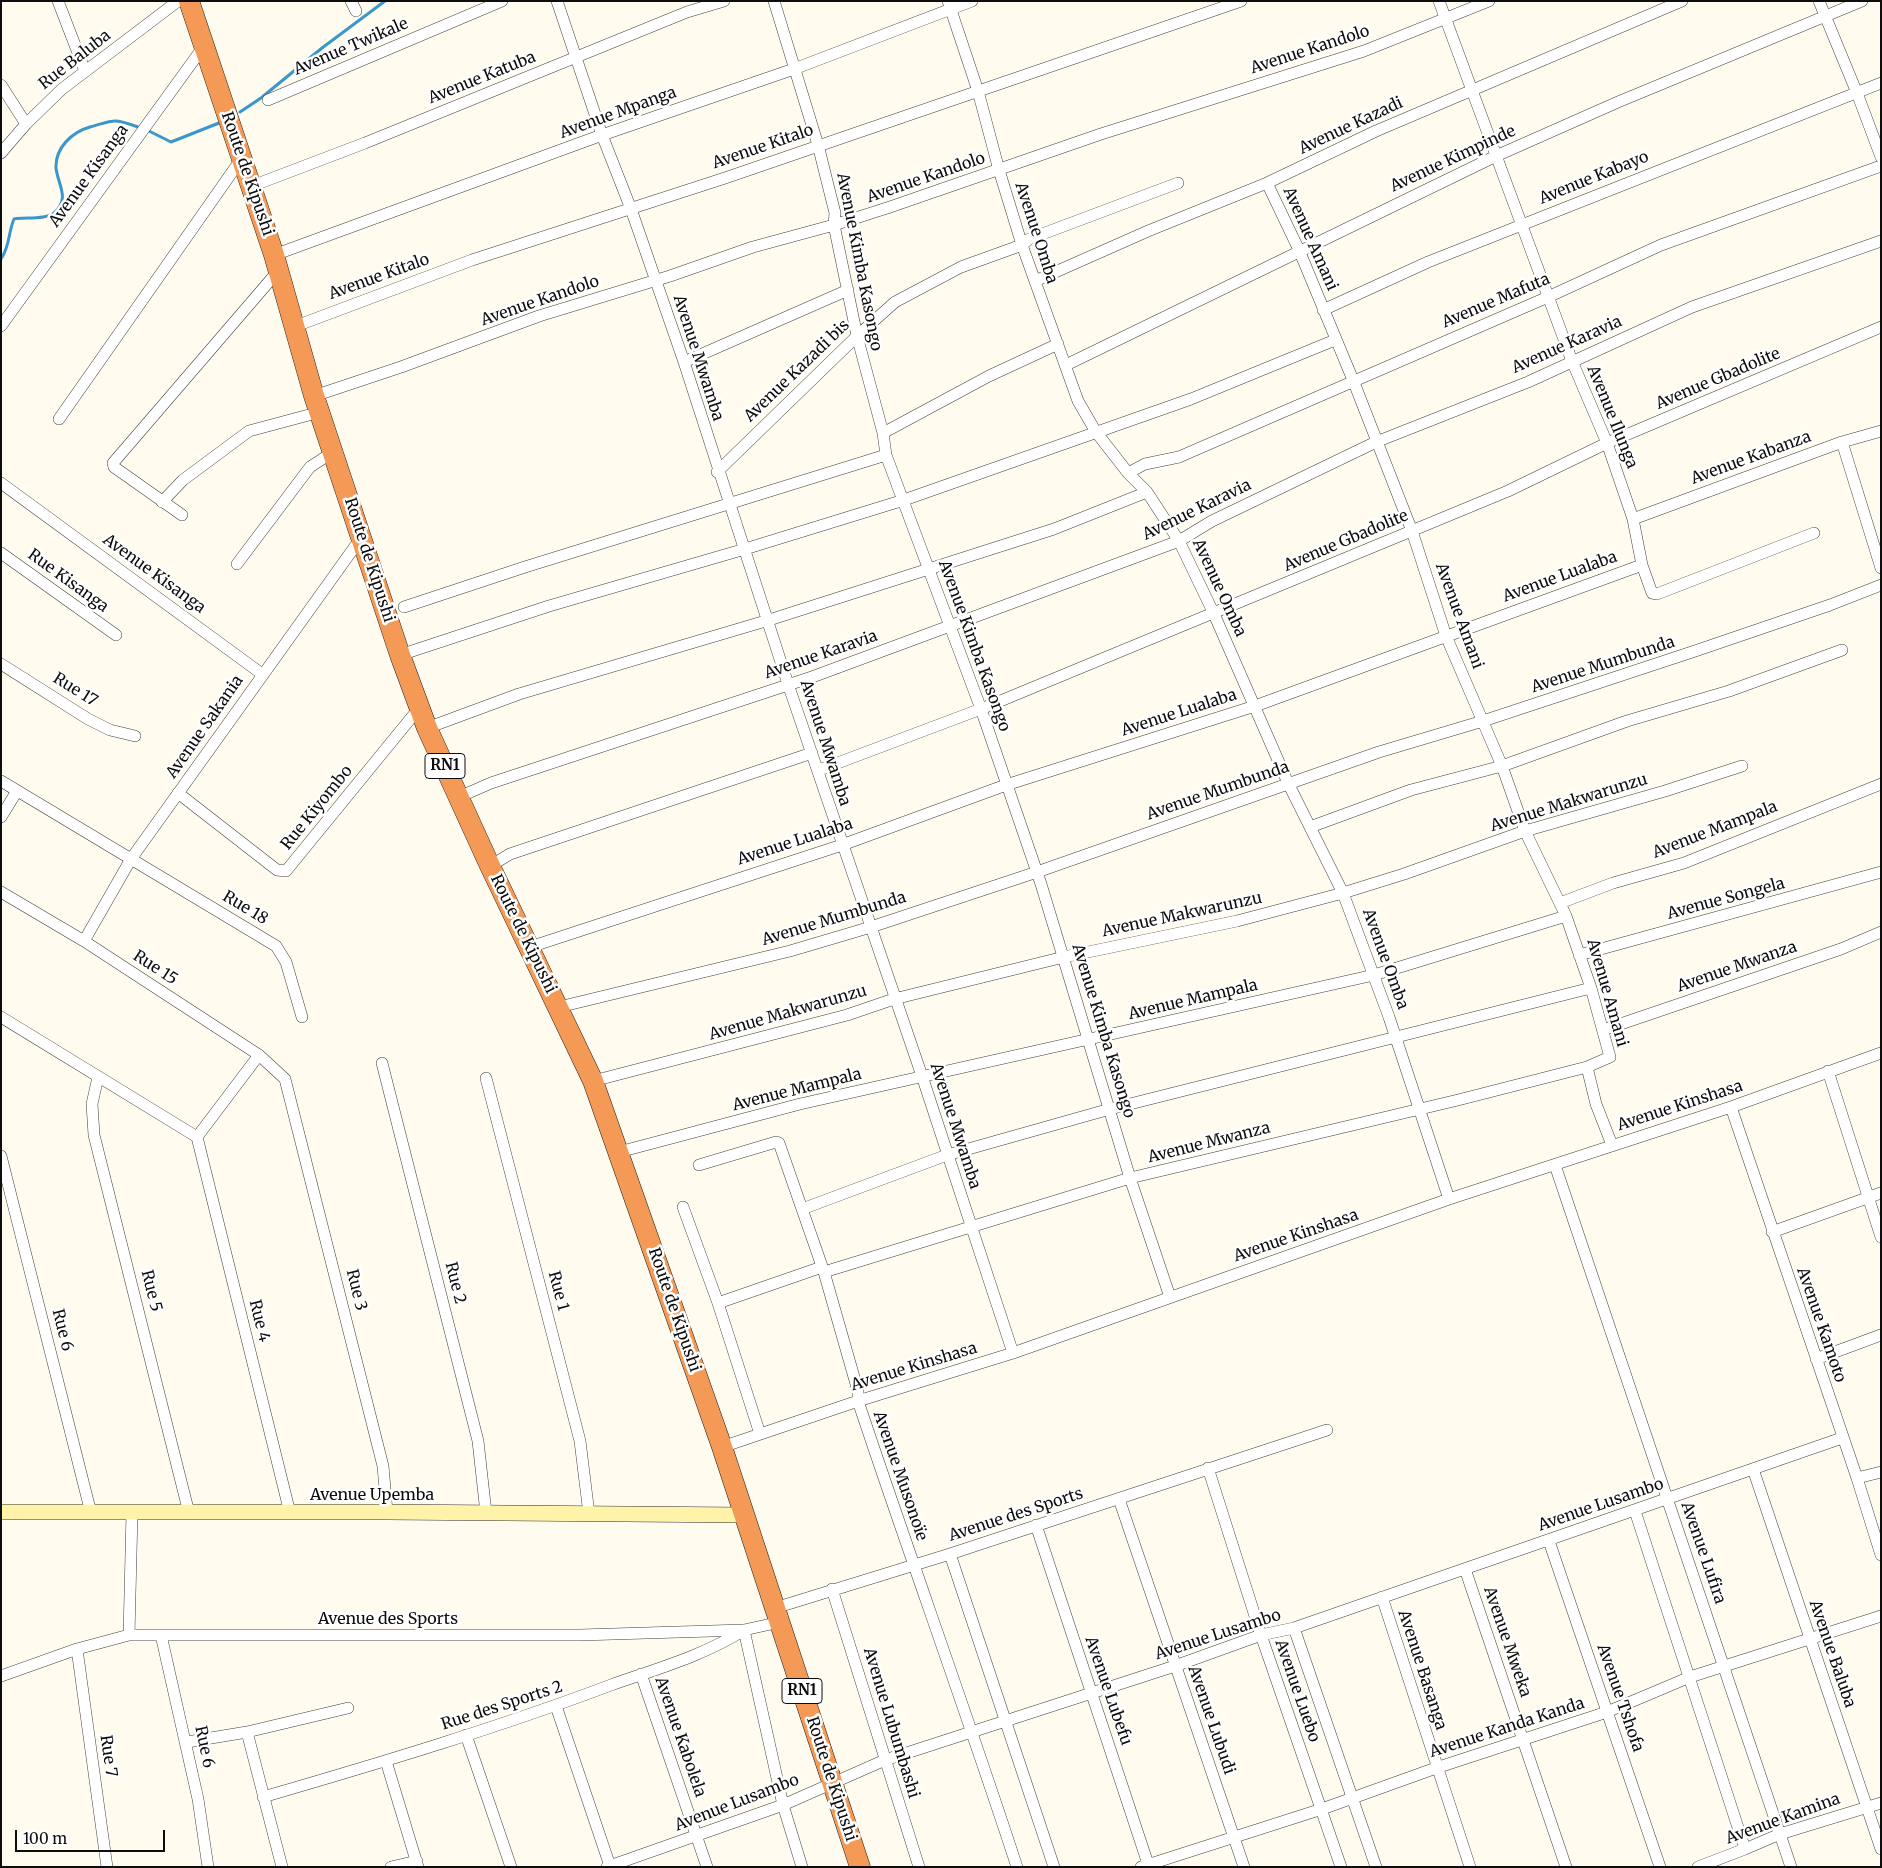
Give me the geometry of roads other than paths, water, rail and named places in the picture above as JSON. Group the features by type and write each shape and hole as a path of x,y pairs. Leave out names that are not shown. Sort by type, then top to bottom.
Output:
{"highway":[{"name":"Route de Kipushi","path":"189,1 252,186 296,326 317,404 400,655 427,728 458,797 593,1081 722,1447 860,1867"}],"street":[{"path":"58,1 85,71"},
{"name":"Rue Baluba","path":"1,153 54,95 178,1"},
{"name":"Avenue Twikale","path":"268,100 502,1"},
{"name":"Avenue Mwamba","path":"557,1 602,135 631,209 654,281 684,362 788,684 894,999 922,1076 1013,1353"},
{"name":"Avenue Katuba","path":"252,186 687,12 724,1"},
{"name":"Avenue Kimba Kasongo","path":"774,1 818,145 835,214 834,226 857,336 867,381 883,433 886,455 981,709 1037,872 1090,1040 1130,1178 1170,1297"},
{"name":"Avenue Mpanga","path":"276,262 602,135 794,69 950,5 972,1"},
{"name":"Avenue Kitalo","path":"296,326 472,260 631,209 1241,1"},
{"name":"Avenue Ilunga","path":"1439,1 1520,225 1572,361 1607,443 1633,518 1642,565"},
{"name":"Avenue Kandolo","path":"162,502 183,480 248,431 401,368 539,316 654,281 753,247 834,226 1191,105 1364,51 1489,1"},
{"name":"Avenue Kazadi","path":"1034,281 1148,231 1267,183 1376,131 1682,1"},
{"path":"1818,1 1857,93 1881,157"},
{"name":"Avenue Kimpinde","path":"1066,365 1299,250 1496,156 1618,102 1862,1"},
{"name":"Avenue Omba","path":"950,5 978,91 998,170 1022,245 1078,401 1096,432 1128,473 1147,492 1179,541 1214,614 1288,783 1343,893 1374,975 1449,1199"},
{"name":"Avenue Kisanga","path":"1,326 204,46"},
{"name":"Avenue Kabayo","path":"1323,310 1428,262 1881,82"},
{"path":"1,85 26,124"},
{"path":"59,419 242,158"},
{"name":"Avenue Mafuta","path":"1128,473 1144,464 1179,457 1353,380 1548,298 1661,246 1881,166"},
{"name":"Avenue Kazadi bis","path":"718,472 857,336 895,302 921,286 961,267 1022,245 1029,239 1078,219 1178,183"},
{"name":"Avenue Amani","path":"1267,183 1299,250 1353,380 1412,531 1446,636 1502,766 1525,831 1566,916 1591,988 1610,1056 1605,1061"},
{"name":"Avenue Karavia","path":"458,797 491,783 788,684 812,678 1179,541 1212,522 1376,442 1528,382 1692,307 1881,241"},
{"path":"182,515 114,467 114,461 276,262"},
{"path":"684,362 848,290"},
{"name":"Avenue Gbadolite","path":"818,770 981,709 1158,634 1214,614 1508,491 1607,443 1881,327"},
{"path":"400,655 549,606 904,500 1216,389 1335,340"},
{"path":"883,433 990,376 1058,344"},
{"name":"Avenue Kabanza","path":"1633,518 1842,442 1881,430"},
{"path":"1842,442 1881,568"},
{"path":"237,564 310,467 333,452"},
{"path":"404,607 525,567 886,455"},
{"name":"Avenue Kisanga","path":"1,483 262,674"},
{"path":"427,728 519,694 768,620 1054,529 1147,492"},
{"name":"Avenue Lualaba","path":"530,947 842,845 1006,785 1255,706 1642,565 1651,591 1655,595 1814,533"},
{"name":"Avenue Sakania","path":"84,941 131,860 262,674 361,538"},
{"name":"Rue Kisanga","path":"1,553 116,635"},
{"name":"Avenue Mumbunda","path":"559,1007 790,951 871,927 1037,872 1288,783 1695,651 1830,605 1881,585"},
{"path":"1310,827 1410,790 1502,766 1627,721 1729,691 1842,650"},
{"name":"Rue 17","path":"1,664 110,730 135,736"},
{"name":"Rue Kiyombo","path":"178,793 276,870 286,870 420,707"},
{"path":"490,866 510,854 812,753"},
{"name":"Avenue Makwarunzu","path":"593,1081 847,1015 894,999 1064,957 1237,921 1343,893 1404,874 1525,831 1665,791 1742,766"},
{"name":"Rue 18","path":"1,781 276,946 286,962 302,1017"},
{"name":"Avenue Mampala","path":"1560,903 1613,883 1684,863 1881,784"},
{"path":"1,817 17,791"},
{"name":"Avenue Songela","path":"1579,955 1881,872"},
{"name":"Rue 15","path":"1,892 84,941 259,1055 285,1078"},
{"name":"Avenue Mampala","path":"619,1152 800,1104 1374,975 1566,916"},
{"name":"Avenue Mwanza","path":"1603,1030 1841,949 1881,932"},
{"path":"802,1209 947,1155 1110,1110 1591,988"},
{"path":"1,1017 197,1137 259,1055"},
{"name":"Avenue Kinshasa","path":"722,1447 858,1401 1013,1353 1449,1199 1731,1106 1881,1053"},
{"name":"Avenue Mwanza","path":"718,1302 1130,1178 1458,1100 1605,1061"},
{"name":"Rue 2","path":"382,1063 478,1441 486,1513"},
{"path":"1586,1067 1596,1104 1612,1146"},
{"path":"1828,1071 1881,1237"},
{"name":"Rue 5","path":"98,1077 92,1104 94,1135 189,1513"},
{"name":"Rue 3","path":"285,1078 383,1466 387,1512"},
{"name":"Rue 1","path":"486,1078 580,1441 590,1514"},
{"name":"Avenue Kamoto","path":"1731,1106 1881,1554"},
{"name":"Rue 4","path":"197,1137 290,1513"},
{"name":"Avenue Musonoïe","path":"699,1165 778,1142 823,1270 858,1391 858,1401 913,1565 974,1732 1017,1867"},
{"name":"Rue 6","path":"1,1156 91,1513"},
{"name":"Avenue Lufira","path":"1556,1165 1791,1867"},
{"path":"1772,1232 1881,1194"},
{"path":"683,1207 718,1302 760,1434"},
{"path":"1816,1359 1881,1335"},
{"name":"Avenue des Sports","path":"1,1676 77,1649 130,1635 580,1635 744,1630 832,1589 950,1554 1327,1430"},
{"name":"Avenue Lusambo","path":"608,1866 783,1805 885,1760 1175,1666 1261,1635 1294,1628 1466,1570 1842,1438"},
{"name":"Avenue Luebo","path":"1208,1468 1261,1635 1341,1867"},
{"name":"Avenue Baluba","path":"1753,1469 1881,1849"},
{"path":"1857,1478 1881,1472"},
{"name":"Avenue Lubudi","path":"1119,1499 1244,1867"},
{"path":"1635,1511 1746,1850"},
{"name":"Avenue Upemba","path":"1,1512 387,1512 744,1515"},
{"path":"130,1635 132,1513"},
{"name":"Avenue Lubefu","path":"1036,1525 1146,1866"},
{"name":"Avenue Tshofa","path":"1549,1540 1660,1867"},
{"path":"950,1554 1054,1867"},
{"name":"Avenue Mweka","path":"1466,1570 1566,1867"},
{"name":"Avenue Lubumbashi","path":"832,1589 918,1867"},
{"name":"Avenue Basanga","path":"1382,1597 1436,1768 1470,1867"},
{"name":"Avenue Kanda Kanda","path":"1146,1866 1322,1809 1436,1768 1607,1712 1690,1677 1725,1668 1881,1616"},
{"name":"Avenue Luebo","path":"1294,1628 1376,1867"},
{"path":"744,1630 783,1805 802,1867"},
{"name":"Rue des Sports 2","path":"264,1797 386,1761 556,1706 719,1646 744,1630"},
{"name":"Rue 6","path":"161,1635 187,1742 198,1798 208,1867"},
{"name":"Rue 7","path":"77,1649 107,1867"},
{"name":"Avenue Kabolela","path":"642,1674 708,1867"},
{"path":"556,1706 608,1866"},
{"path":"187,1742 247,1732 348,1708"},
{"path":"247,1732 282,1867"},
{"path":"466,1736 511,1867"},
{"path":"386,1761 418,1864 391,1867"},
{"name":"Avenue Kamina","path":"1698,1867 1746,1850 1780,1834 1881,1804"}],"waterway":[{"path":"240,112 261,98 322,48 385,1"},
{"path":"1,259 6,249 14,219 51,215 62,202 62,191 57,174 56,161 58,154 71,137 83,129 110,122 118,121 138,127"},
{"path":"149,131 171,142 219,123"}]}
